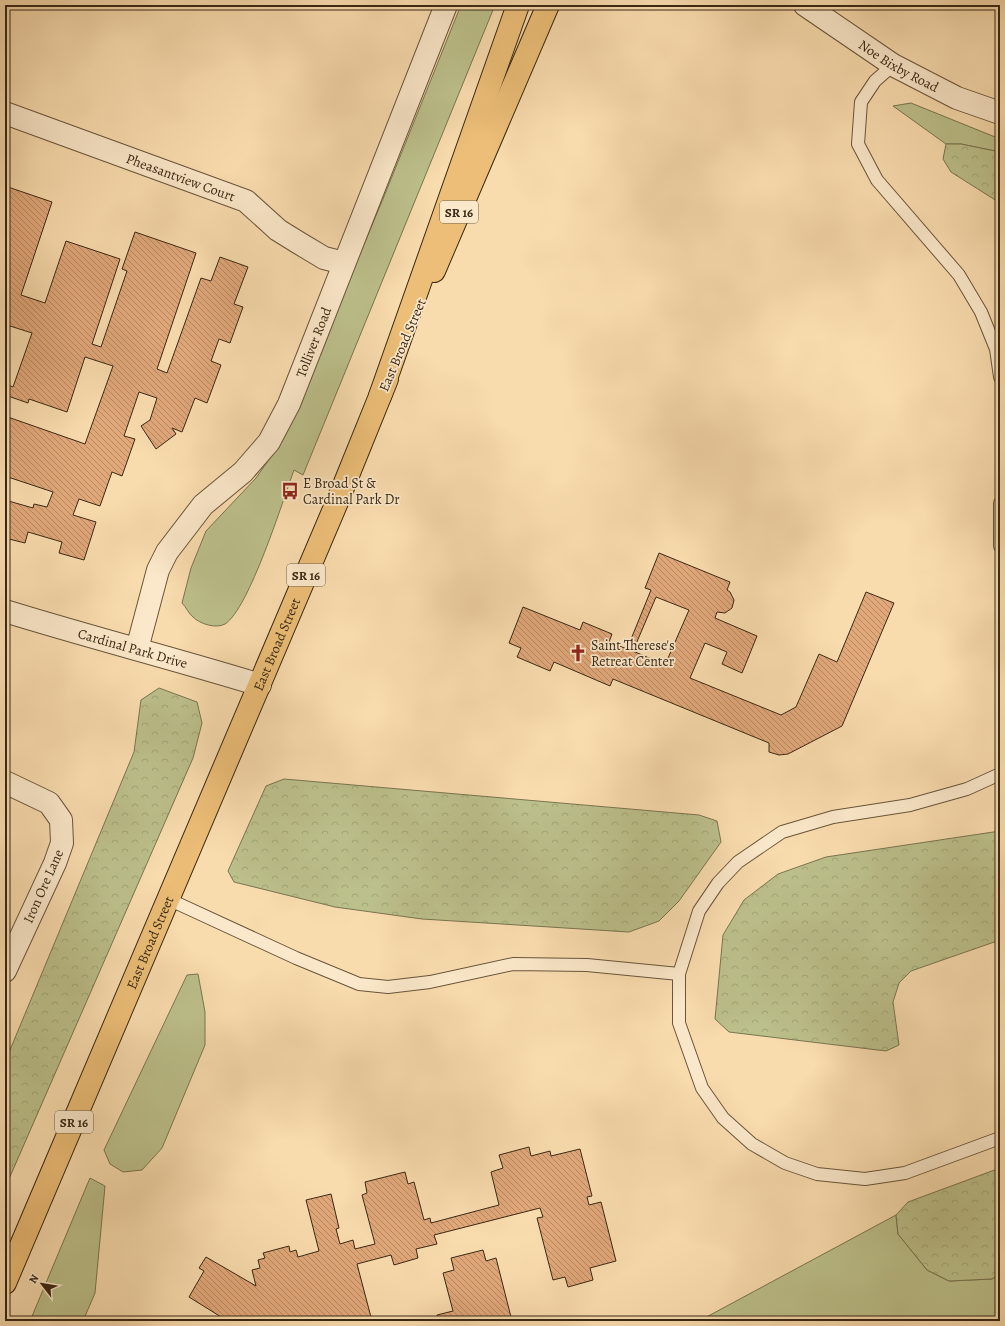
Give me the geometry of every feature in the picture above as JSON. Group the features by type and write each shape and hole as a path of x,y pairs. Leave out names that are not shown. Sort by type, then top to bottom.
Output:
{"main road":[{"path":"380,396 518,5"},
{"name":"East Broad Street","path":"5,1283 361,447 380,396 548,5"}],"street":[{"name":"Tolliver Road","path":"137,649 158,570 167,552 203,505 243,472 269,442 289,404 446,5"},
{"name":"Noe Bixby Road","path":"805,5 893,65 956,98 1000,113"},
{"name":"Pheasantview Court","path":"5,113 246,201 278,230 324,258 344,263"},
{"name":"Cardinal Park Drive","path":"5,611 260,685"},
{"name":"Iron Ore Lane","path":"5,782 49,803 61,820 62,843 55,863 5,971"}],"lane":[{"path":"893,65 875,81 861,102 858,144 877,180 959,275 981,312 996,349 1000,377"},
{"path":"1000,503 1000,546"},
{"path":"1000,774 967,789 910,805 833,817 782,832 738,862 718,883 699,911 679,974 679,1023 702,1088 723,1118 752,1144 785,1163 817,1174 865,1179 905,1173 1000,1138"},
{"path":"168,898 296,958 359,984 388,987 430,982 513,964 588,965 679,974"}],"green space":[{"path":"461,5 495,5 303,475 294,470 274,528 254,577 234,614 225,624 213,626 204,624 196,620 182,603 191,568 206,531 256,478 282,441 385,194"},
{"path":"911,103 1000,139 1000,152 961,144 946,144 893,106"},
{"path":"946,144 961,144 1000,152 1000,203 951,172 943,159"},
{"path":"159,688 197,702 202,723 193,758 5,1188 5,1062 134,752 141,700"},
{"path":"284,779 699,815 717,821 721,842 679,901 659,921 629,932 422,919 335,907 234,882 228,871 266,786"},
{"path":"1000,831 1000,940 911,971 899,983 893,1002 899,1045 886,1051 729,1032 715,1019 723,935 744,900 778,874 826,857"},
{"path":"198,974 205,1012 205,1045 162,1148 142,1170 123,1172 110,1164 104,1150 187,975"},
{"path":"1000,1168 1000,1274 992,1279 949,1281 927,1270 898,1234 896,1215 908,1202"},
{"path":"90,1178 105,1186 95,1293 83,1321 30,1321"},
{"path":"896,1215 898,1234 927,1270 949,1281 992,1279 1000,1274 1000,1321 699,1321"}],"building":[{"path":"5,186 52,202 21,295 45,303 66,241 120,259 92,344 101,347 127,271 122,269 135,232 196,253 157,369 167,373 201,278 211,281 220,257 248,267 234,304 243,307 230,343 219,339 211,361 221,365 207,403 195,398 182,432 172,428 176,434 156,449 141,426 150,420 157,398 139,392 124,436 135,439 122,476 112,472 100,506 79,499 73,515 96,522 84,560 59,553 62,542 28,532 25,543 5,538 5,500 33,508 34,504 47,507 53,492 5,476 5,416 85,444 113,366 85,357 67,412 29,399 28,403 8,396 5,406 5,384 13,387 32,333 10,326 5,341"},
{"name":"Saint Therese's Retreat Center","path":"659,553 730,582 727,590 730,592 734,600 732,608 725,613 717,612 715,618 757,636 742,673 722,664 727,652 705,643 690,678 781,715 796,707 819,654 837,662 866,592 894,603 842,726 788,754 779,755 769,752 769,743 613,679 610,686 554,662 550,671 517,657 521,648 509,643 523,607 580,630 583,622 612,634 609,642 627,649 651,590 645,588","holes":["656,597 689,610 665,665 633,651"]},
{"path":"529,1147 531,1156 550,1151 551,1156 580,1149 592,1196 587,1197 589,1205 601,1202 616,1261 590,1268 593,1280 568,1287 565,1277 553,1280 537,1218 543,1217 540,1208 434,1235 437,1244 416,1249 418,1258 394,1265 391,1255 357,1264 372,1321 225,1321 226,1320 189,1297 204,1271 199,1268 206,1257 256,1286 252,1270 260,1268 258,1260 265,1258 263,1253 289,1246 290,1252 296,1250 298,1257 319,1251 306,1200 331,1194 339,1228 336,1229 340,1244 353,1240 355,1249 375,1244 362,1195 367,1193 365,1182 405,1172 408,1184 414,1182 424,1220 430,1218 431,1223 499,1205 491,1172 503,1168 499,1155"},
{"path":"483,1250 486,1261 496,1258 512,1321 438,1321 437,1315 453,1311 443,1273 454,1270 451,1258"}],"place":[{"name":"E Broad St & Cardinal Park Dr","path":"290,491"},
{"name":"Saint Therese's Retreat Center","path":"578,653"}]}
